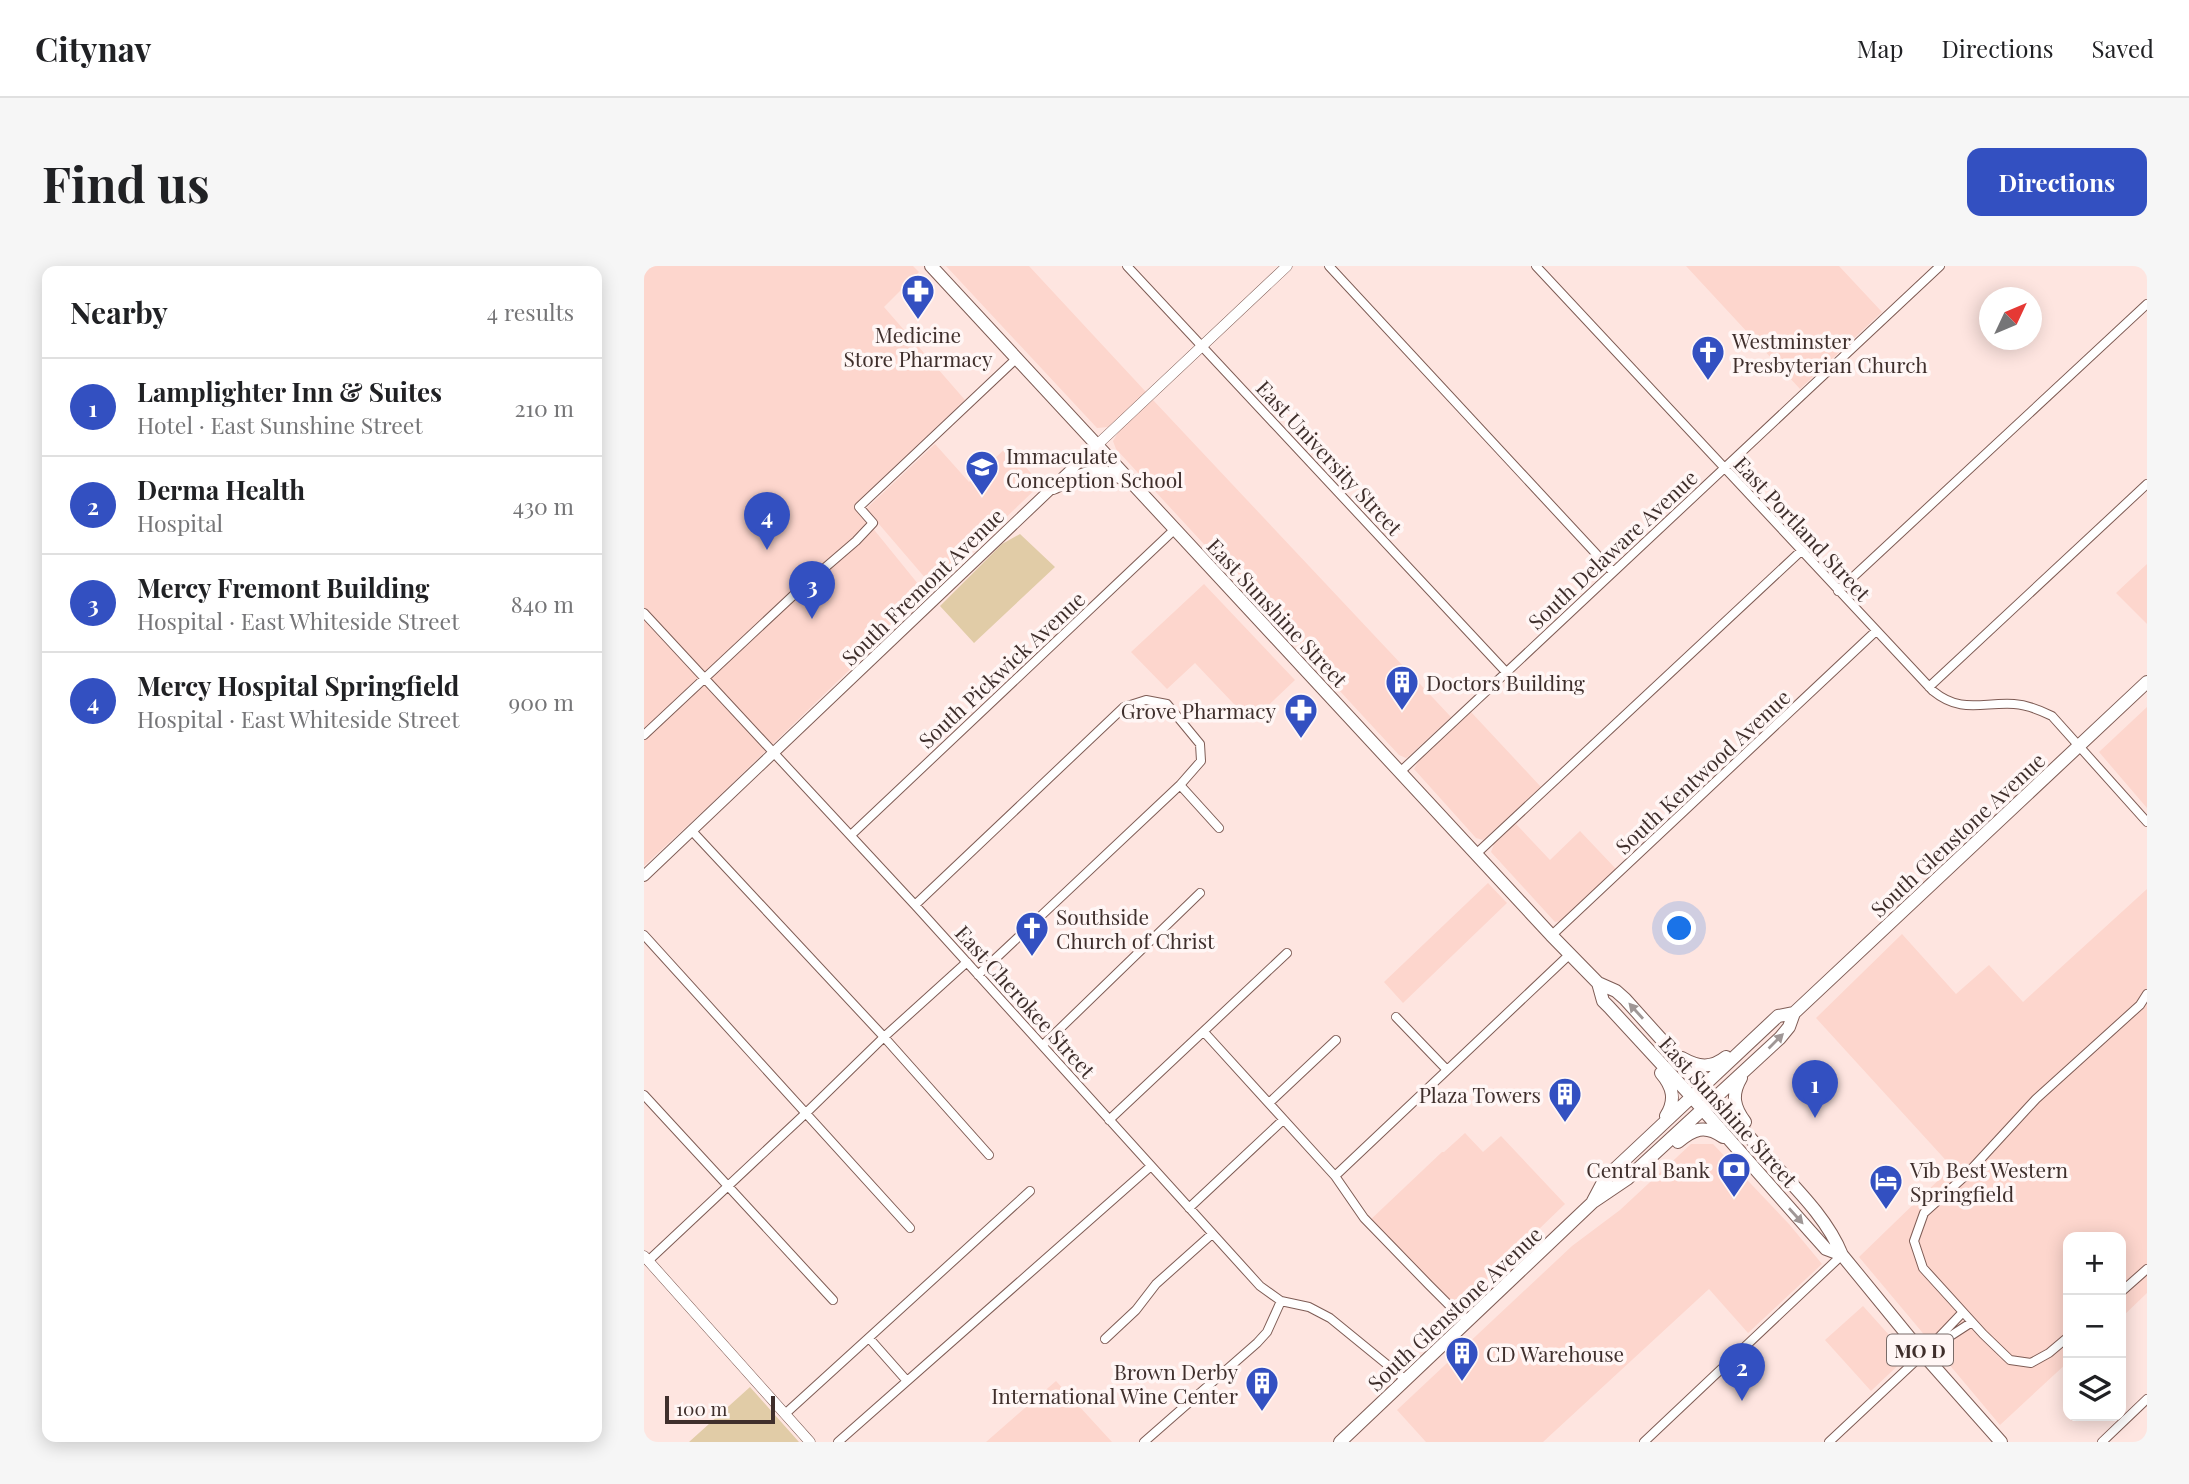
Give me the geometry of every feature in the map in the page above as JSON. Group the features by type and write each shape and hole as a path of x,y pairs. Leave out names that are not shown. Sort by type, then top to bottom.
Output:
{"main road":[{"name":"East Sunshine Street","path":"931,266 1552,936 1598,983 1616,991 1625,999 1676,1055 1803,1197 1835,1239 1842,1255 1995,1440"},
{"name":"South Fremont Avenue","path":"644,876 1097,445"},
{"path":"1053,488 1083,474 1102,471 1133,484"},
{"name":"South Glenstone Avenue","path":"1340,1442 1593,1202 1627,1179 1780,1038 1789,1027 1794,1013 2147,682"},
{"name":"East Sunshine Street","path":"1598,983 1603,1001 1826,1249 1842,1255"},
{"path":"1609,1007 1618,1025 1669,1084 1672,1106 1660,1125"},
{"name":"South Glenstone Avenue","path":"1593,1202 1602,1184 1660,1125 1778,1016 1794,1013"},
{"path":"1676,1055 1698,1065 1714,1065 1760,1026 1770,1023"},
{"path":"1750,1066 1736,1086 1736,1108 1803,1197"},
{"path":"1627,1179 1643,1173 1687,1134 1698,1128 1714,1131 1733,1145"}],"street":[{"name":"East University Street","path":"1127,266 1506,672"},
{"name":"South Fremont Avenue","path":"1097,445 1287,266"},
{"path":"1329,266 1613,572"},
{"name":"East Portland Street","path":"1536,266 1942,699 1976,707 2015,704 2038,709 2052,716 2147,822"},
{"name":"South Delaware Avenue","path":"1400,772 1940,266"},
{"path":"1838,591 2147,304"},
{"path":"644,735 799,590 856,541 873,523 859,507 1016,359"},
{"path":"1929,687 2147,484"},
{"name":"South Pickwick Avenue","path":"851,835 1175,529"},
{"path":"1476,854 1801,551"},
{"name":"East Cherokee Street","path":"644,613 851,835 1260,1286 1281,1301 1309,1307 1330,1318 1406,1380"},
{"name":"South Kentwood Avenue","path":"1552,936 1876,631"},
{"path":"915,905 1124,707 1146,700 1167,704 1200,744 1201,761 1180,785 978,975"},
{"path":"1180,785 1219,828"},
{"path":"692,831 884,1037 989,1155"},
{"path":"1043,1045 1200,893"},
{"path":"644,935 910,1228"},
{"path":"1109,1120 1287,953"},
{"path":"1335,1176 1570,954"},
{"path":"810,1442 646,1258 967,962"},
{"path":"2063,1341 2031,1363 2011,1360 1923,1268 1914,1241 1924,1213 1965,1175 2036,1100 2140,1005 2147,994"},
{"path":"1396,1017 1447,1070"},
{"path":"1204,1032 1335,1176 1364,1218 1454,1310 1468,1320"},
{"path":"1269,1103 1336,1040"},
{"path":"644,1095 833,1300"},
{"path":"1189,1208 1283,1120"},
{"path":"838,1442 1151,1166"},
{"path":"785,1414 1030,1191"},
{"path":"1105,1339 1136,1310 1156,1284 1212,1234"},
{"path":"1644,1442 1842,1255"},
{"path":"2126,1288 2147,1269"},
{"path":"1144,1442 1257,1343 1267,1332 1281,1301"},
{"path":"1829,1442 1923,1354 1963,1312"},
{"path":"1923,1354 1972,1322"},
{"path":"869,1338 907,1381"},
{"path":"2102,1442 2147,1399"}],"shaded area":[{"path":"644,266 913,266 919,272 884,307 965,400 854,505 927,595 644,866"},
{"path":"946,266 1029,266 1146,392 1108,427 1097,428"},
{"path":"1686,266 1839,266 1882,312 1800,389"},
{"path":"1153,400 1451,717 1409,756 1406,758 1399,755 1116,449 1113,441 1119,431"},
{"path":"935,444 969,482 1007,447 1041,484 933,587 866,509"},
{"path":"1020,534 1055,567 974,643 940,606 1002,544"},
{"path":"2147,564 2147,624 2116,593"},
{"path":"1204,584 1295,680 1251,722 1195,663 1167,689 1131,652"},
{"path":"2147,707 2147,808 2099,752"},
{"path":"1471,712 1541,787 1483,840 1476,838 1414,769 1418,762"},
{"path":"1516,824 1550,860 1580,831 1616,869 1561,921 1555,922 1491,852 1494,844"},
{"path":"1488,883 1507,903 1403,1003 1384,982"},
{"path":"2147,889 2147,1293 2126,1313 2126,1232 2063,1232 2063,1367 2000,1425 1859,1257 1952,1167 1816,1018 1902,934 1956,994 1989,965 2023,1002"},
{"path":"1465,1133 1483,1152 1501,1136 1565,1204 1452,1313 1367,1223"},
{"path":"1691,1144 1713,1144 1789,1224 1822,1264 1748,1333 1709,1289 1543,1442 1426,1442 1397,1410 1572,1246 1620,1210"},
{"path":"1863,1306 1908,1356 1871,1391 1825,1340"},
{"path":"1056,1381 1112,1442 986,1442"},
{"path":"750,1387 799,1442 689,1442"}],"place":[{"name":"Medicine Store Pharmacy","path":"918,321"},
{"name":"Westminster Presbyterian Church","path":"1708,382"},
{"name":"Immaculate Conception School","path":"982,497"},
{"name":"Mercy Hospital Springfield","path":"767,550"},
{"name":"Mercy Fremont Building","path":"812,619"},
{"name":"Doctors Building","path":"1402,712"},
{"name":"Grove Pharmacy","path":"1301,740"},
{"name":"Southside Church of Christ","path":"1032,958"},
{"name":"Lamplighter Inn & Suites","path":"1815,1118"},
{"name":"Plaza Towers","path":"1565,1124"},
{"name":"Central Bank","path":"1734,1199"},
{"name":"Vīb Best Western Springfield","path":"1886,1211"},
{"name":"CD Warehouse","path":"1462,1383"},
{"name":"Derma Health","path":"1742,1401"},
{"name":"Brown Derby International Wine Center","path":"1262,1413"}]}
